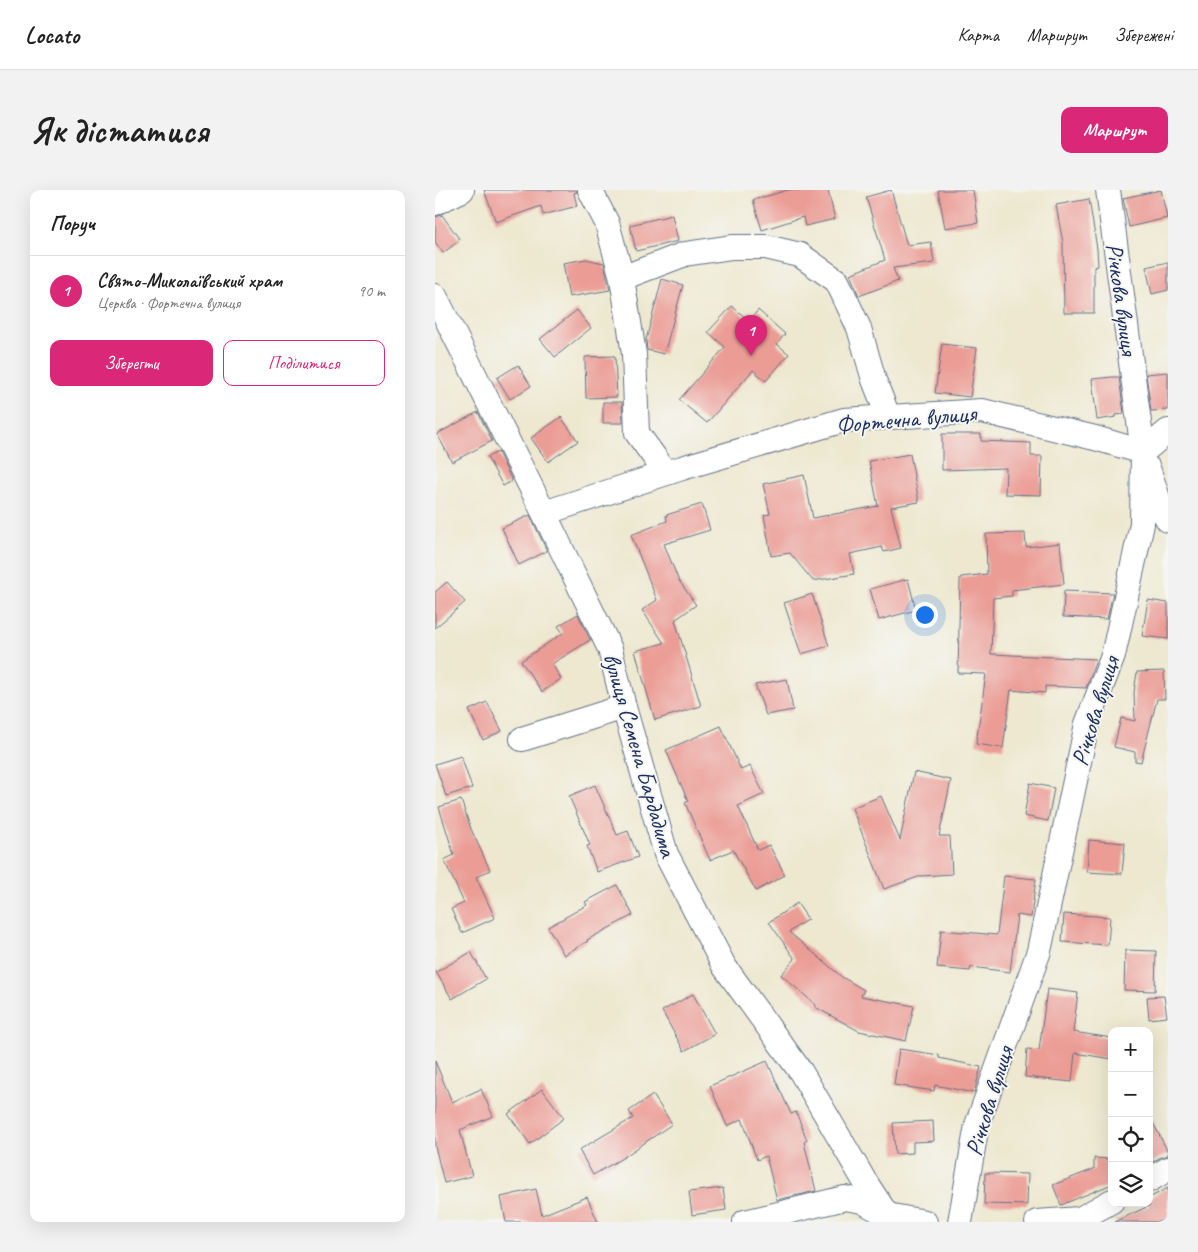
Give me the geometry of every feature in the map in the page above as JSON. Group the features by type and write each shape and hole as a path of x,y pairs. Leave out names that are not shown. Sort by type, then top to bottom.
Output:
{"street":[{"path":"435,203 462,190"},
{"path":"590,190 607,223 623,278 633,354 637,433 666,473"},
{"name":"Річкова вулиця","path":"960,1222 977,1126 1039,952 1087,724 1113,656 1142,524 1143,452 1108,190"},
{"path":"623,278 685,254 732,247 766,247 800,255 837,281 859,328 887,416"},
{"name":"вулиця Семена Бардадима","path":"435,296 610,649 624,707 666,854 724,966 801,1072 887,1219"},
{"name":"Фортечна вулиця","path":"544,513 666,473 844,420 981,411 1095,438 1143,452"},
{"path":"1168,431 1143,452 1162,510 1168,520"},
{"path":"522,739 624,707"},
{"path":"1153,1178 1168,1170"},
{"path":"745,1222 845,1198 862,1200 887,1219 925,1222"},
{"path":"1037,1222 1080,1220 1108,1203"}],"building":[{"path":"484,190 576,190 577,192 574,193 577,206 543,215 541,206 496,222"},
{"path":"788,190 828,190 835,219 805,226 803,217 762,230 753,200"},
{"path":"891,190 907,245 931,242 934,263 893,268 898,281 859,296 850,274 885,260 866,197"},
{"path":"938,190 973,190 978,223 945,228"},
{"path":"1161,190 1167,218 1129,227 1123,198"},
{"path":"1089,199 1098,266 1094,267 1094,313 1064,313 1063,243 1056,205"},
{"path":"442,215 460,240 443,253 435,242 435,217"},
{"path":"672,215 678,241 636,251 630,225"},
{"path":"586,259 604,263 610,290 569,297 563,263"},
{"path":"1168,262 1168,290 1152,294 1146,267"},
{"path":"662,279 683,285 664,354 647,350 646,340"},
{"path":"732,306 749,321 758,310 785,334 777,344 789,354 766,381 753,370 707,423 679,400 725,347 708,332"},
{"path":"577,310 591,328 555,357 540,339"},
{"path":"942,344 977,348 970,397 935,393"},
{"path":"615,356 617,397 586,398 585,357"},
{"path":"518,365 531,386 510,399 497,378"},
{"path":"1168,372 1168,410 1151,411 1146,374"},
{"path":"1119,377 1124,414 1097,420 1092,379"},
{"path":"603,402 622,402 623,423 603,423"},
{"path":"478,412 492,441 452,462 437,434"},
{"path":"561,417 578,441 548,462 531,438"},
{"path":"942,434 981,434 981,441 1031,443 1031,456 1042,456 1041,495 1005,494 1006,468 942,470"},
{"path":"498,452 512,481 503,486 487,457"},
{"path":"910,454 919,502 891,507 901,548 884,552 882,547 850,554 854,574 813,581 790,553 771,556 764,515 770,514 763,484 804,475 813,518 878,506 869,461"},
{"path":"702,504 710,530 664,544 678,579 696,605 675,620 701,706 655,720 635,651 664,643 642,610 657,600 631,535 667,521 666,515"},
{"path":"530,515 547,551 519,565 502,528"},
{"path":"1025,533 1026,547 1060,543 1064,584 1012,590 1012,596 993,598 991,654 1096,659 1086,688 1045,686 1045,693 1011,690 1003,748 976,744 986,674 958,673 960,579 961,577 987,574 986,534"},
{"path":"908,579 916,610 879,620 870,589"},
{"path":"447,582 465,602 435,628 435,592"},
{"path":"1064,591 1113,593 1107,619 1063,617"},
{"path":"812,594 829,646 801,654 784,603"},
{"path":"1148,600 1168,603 1168,639 1142,636"},
{"path":"578,614 590,640 552,664 561,679 542,692 521,661 563,633 558,626"},
{"path":"1164,671 1165,699 1157,699 1141,762 1135,761 1135,752 1114,747 1121,718 1135,721 1134,692 1137,672"},
{"path":"787,679 793,710 766,715 755,685"},
{"path":"487,702 502,731 483,740 469,710"},
{"path":"721,726 741,770 750,766 764,794 738,806 758,850 769,845 785,875 756,891 733,850 710,860 685,803 688,801 666,750"},
{"path":"461,756 472,788 446,796 435,764"},
{"path":"914,772 951,780 939,836 950,836 952,874 921,876 884,889 852,808 881,796 900,840"},
{"path":"1030,783 1054,788 1048,821 1024,816"},
{"path":"595,785 617,835 628,831 638,857 597,872 587,846 590,845 569,796"},
{"path":"461,800 471,829 490,870 476,877 495,918 462,933 451,909 464,903 444,860 454,855 439,807"},
{"path":"1089,840 1125,843 1122,874 1087,872"},
{"path":"1004,876 1036,879 1031,917 1017,915 1010,972 971,967 970,971 937,968 941,930 997,935"},
{"path":"617,885 633,915 564,955 548,927 587,905 585,902"},
{"path":"797,903 808,919 789,932 842,977 864,990 861,996 914,1006 906,1041 859,1031 815,1007 816,1005 781,975 795,959 769,922"},
{"path":"1064,914 1110,917 1108,945 1062,942"},
{"path":"1125,950 1156,951 1155,991 1124,990"},
{"path":"471,952 486,979 452,999 436,972"},
{"path":"1047,989 1078,993 1073,1032 1108,1037 1108,1058 1075,1053 1072,1082 1025,1077 1027,1049 1039,1050"},
{"path":"693,994 715,1034 684,1051 662,1011"},
{"path":"1164,996 1167,1017 1149,1019 1147,997"},
{"path":"899,1049 939,1055 939,1058 981,1067 974,1093 935,1085 934,1091 894,1085"},
{"path":"435,1061 452,1102 481,1089 493,1116 460,1130 472,1176 444,1183 435,1146"},
{"path":"767,1061 791,1114 796,1112 807,1140 804,1142 816,1191 777,1200 766,1156 757,1160 742,1119 727,1126 710,1086"},
{"path":"542,1089 564,1118 530,1144 508,1114"},
{"path":"653,1095 672,1124 624,1157 593,1175 579,1150 633,1118 629,1111"},
{"path":"933,1121 934,1141 913,1142 913,1153 895,1154 893,1123"},
{"path":"1153,1123 1168,1152 1168,1155 1153,1162"},
{"path":"1094,1158 1108,1159 1108,1186 1061,1205 1053,1185 1094,1169"},
{"path":"985,1173 1028,1174 1027,1205 984,1204"},
{"path":"723,1188 726,1210 692,1215 689,1192"},
{"path":"1168,1188 1168,1218 1159,1222 1114,1222 1147,1207 1153,1207 1153,1196"},
{"path":"536,1189 542,1215 587,1197 598,1222 506,1222 501,1197"}],"place":[{"name":"Свято-Миколаївський храм","path":"751,356"}]}
